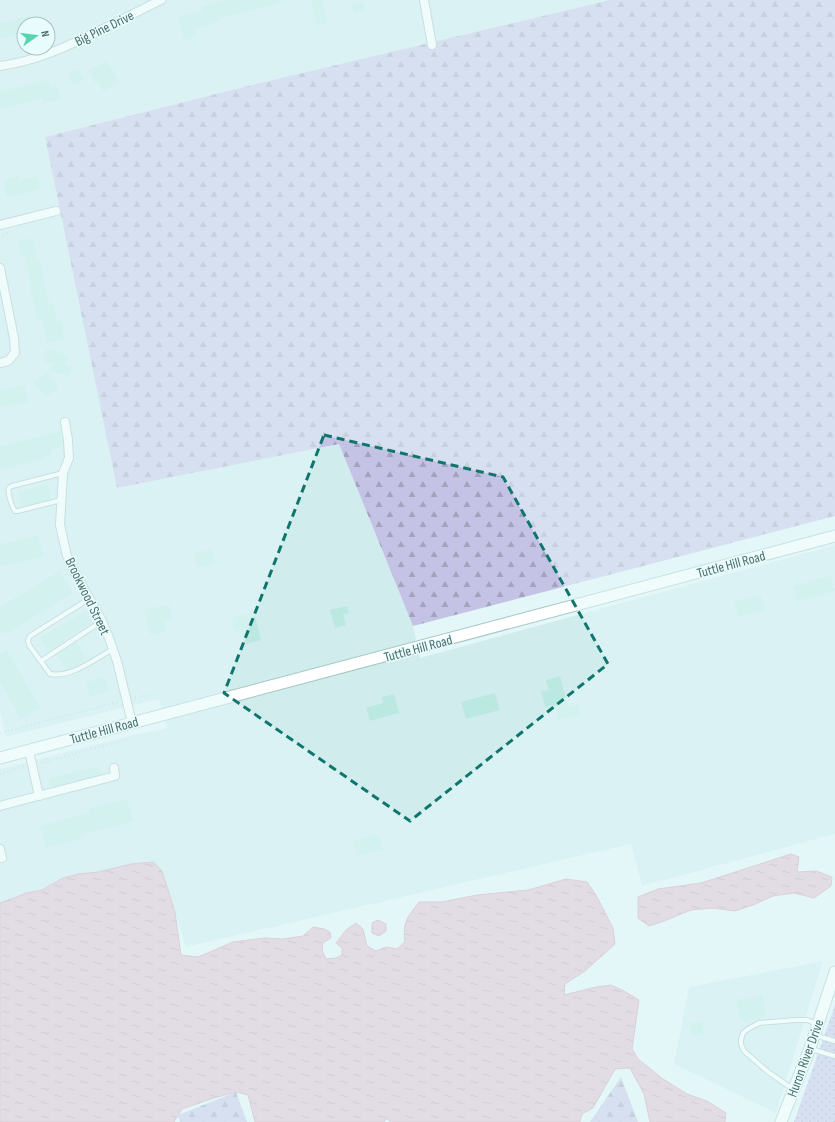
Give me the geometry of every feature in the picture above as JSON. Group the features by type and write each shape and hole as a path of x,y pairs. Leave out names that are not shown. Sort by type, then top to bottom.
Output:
{"main road":[{"name":"Tuttle Hill Road","path":"0,758 835,536"},
{"name":"Huron River Drive","path":"781,1122 810,1048 835,972"}],"street":[{"name":"Big Pine Drive","path":"0,66 16,64 46,56 161,0"},
{"path":"424,0 432,45"},
{"path":"0,225 56,211"},
{"path":"0,268 14,338 15,353 8,361 0,364"},
{"name":"Brookwood Street","path":"65,422 69,458 64,473 60,525 67,556 102,622 113,649 132,723"},
{"path":"29,751 39,796"},
{"path":"0,806 115,776 114,768"},
{"path":"0,849 2,858"}],"lane":[{"path":"61,500 15,511 9,488 64,473"},
{"path":"89,599 30,636 28,640 29,645 50,674 55,675 65,674 85,666 113,649"},
{"path":"41,661 102,622"},
{"path":"794,1089 768,1072 744,1051 741,1044 743,1033 759,1023 807,1020 816,1030 835,1041"},
{"path":"810,1048 835,1056"}],"path":[{"path":"3,234 8,234"},
{"path":"0,733 151,694"},
{"path":"0,774 132,738"}],"highlighted area":[{"path":"324,435 503,477 608,664 410,821 224,693"}],"shaded area":[{"path":"0,0 610,0 256,84 45,137 117,488 339,444 413,626 420,658 835,545 835,834 642,886 631,844 186,947 162,871 98,872 78,874 63,878 42,890 27,893 0,903 0,769 141,733 167,728 159,699 6,737 0,710"},
{"path":"823,961 776,1113 674,1064 689,987"}],"green space":[{"path":"610,0 835,0 835,516 413,626 339,444 117,488 45,137 256,84"},
{"path":"835,1005 835,1122 794,1122"},
{"path":"621,1077 638,1122 590,1122"},
{"path":"236,1092 247,1122 180,1122 178,1115"}],"water":[{"path":"791,854 799,857 797,872 816,871 832,877 831,886 814,898 794,893 773,896 735,911 713,908 691,910 649,926 638,918 638,897 658,889 701,883"},
{"path":"153,862 162,871 175,912 181,955 198,957 233,942 264,938 283,939 303,936 313,927 330,932 331,938 323,943 322,950 326,959 336,958 342,955 342,948 336,943 346,930 356,923 363,929 367,946 376,951 386,947 397,949 405,942 405,925 409,916 419,902 442,902 477,895 528,890 566,879 587,882 596,895 613,928 615,944 585,971 565,984 564,995 611,985 639,1000 632,1049 638,1059 663,1079 687,1094 707,1101 726,1113 725,1122 650,1122 644,1094 630,1068 615,1069 593,1108 582,1114 580,1122 391,1122 387,1119 383,1122 255,1122 248,1095 236,1092 182,1109 174,1122 0,1122 0,903 27,893 42,890 63,878 131,864"},
{"path":"378,920 386,924 386,931 379,936 372,933 372,923"}],"building":[{"path":"224,0 279,0 279,3 219,19 219,21 194,29 196,37 184,40 178,17 202,11 201,7"},
{"path":"311,0 322,0 327,22 317,25"},
{"path":"363,2 365,10 354,13 352,4"},
{"path":"16,19 16,35 0,39 0,23"},
{"path":"107,61 119,83 103,91 98,81 95,83 88,71"},
{"path":"78,68 84,79 74,85 68,74"},
{"path":"48,80 50,87 57,85 61,99 43,103 42,98 0,109 0,92"},
{"path":"18,176 19,181 37,177 40,189 7,197 3,180"},
{"path":"32,238 37,259 39,259 43,274 41,275 50,305 53,304 57,322 61,321 64,339 47,343 42,319 37,320 36,309 29,286 32,285 25,257 22,258 18,242"},
{"path":"46,349 68,355 65,365 72,367 70,376 48,370 54,364 43,361"},
{"path":"46,372 59,387 46,397 33,382"},
{"path":"24,385 28,402 0,407 0,391"},
{"path":"61,430 63,446 50,450 51,455 43,457 44,459 0,470 0,446"},
{"path":"48,484 51,499 21,507 18,492"},
{"path":"38,535 43,556 0,566 0,544"},
{"path":"212,549 215,563 197,567 194,553"},
{"path":"60,571 73,593 4,635 0,628 0,607"},
{"path":"831,576 835,591 797,601 793,586"},
{"path":"761,595 765,610 738,617 734,602"},
{"path":"169,604 172,619 163,621 166,631 150,635 144,610"},
{"path":"347,606 349,613 343,614 346,625 335,628 330,610"},
{"path":"86,611 93,622 48,652 40,637"},
{"path":"254,612 261,640 245,644 241,630 235,631 232,618"},
{"path":"76,642 87,660 66,670 57,655"},
{"path":"7,650 40,708 21,719 0,682 0,654"},
{"path":"560,676 568,707 578,704 581,714 558,720 554,705 545,707 541,691 549,690 546,680"},
{"path":"105,677 109,691 90,697 86,683"},
{"path":"495,693 500,710 466,719 461,702"},
{"path":"394,694 399,713 370,721 366,708 383,703 382,697"},
{"path":"99,766 102,774 51,787 49,778"},
{"path":"126,799 133,821 81,835 82,838 46,848 40,826 90,813 89,809"},
{"path":"379,834 383,849 357,856 353,840"},
{"path":"762,995 766,1018 740,1022 736,1000"},
{"path":"702,1021 704,1033 692,1035 690,1023"}]}
